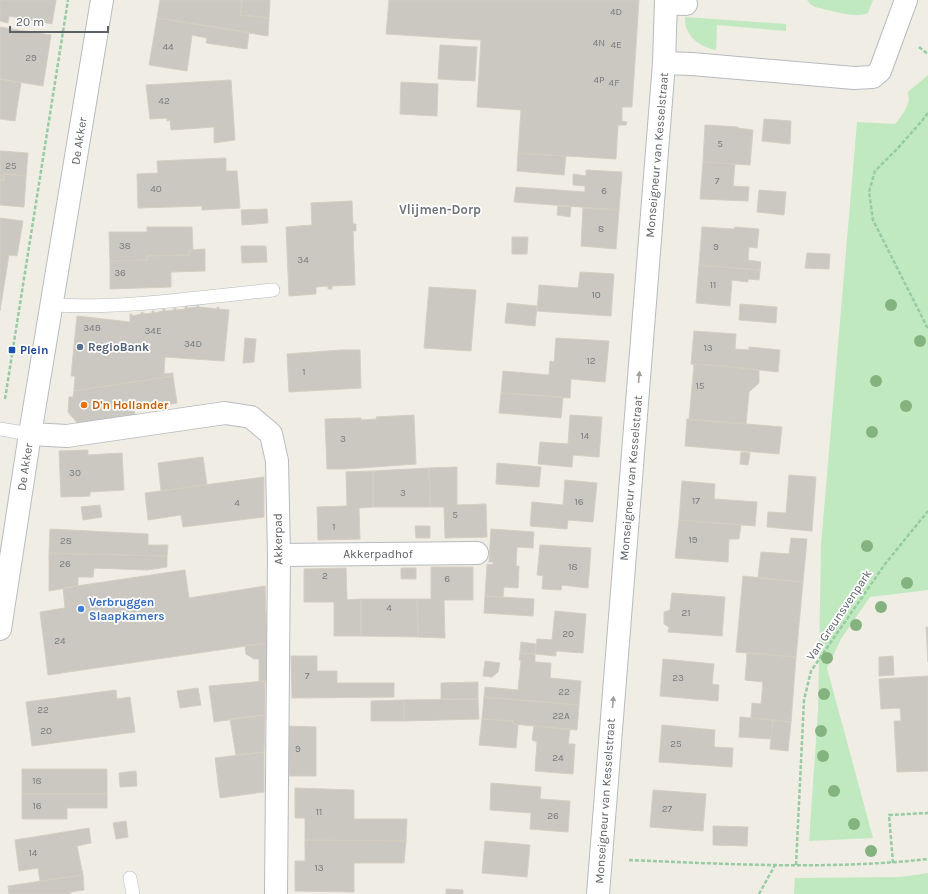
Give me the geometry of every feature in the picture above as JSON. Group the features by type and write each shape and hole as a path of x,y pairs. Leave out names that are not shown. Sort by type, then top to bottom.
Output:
{"street":[{"name":"De Akker","path":"0,629 30,434 53,305 102,0"},
{"name":"Monseigneur van Kesselstraat","path":"664,63 700,64 854,78 873,78 880,71 906,0"},
{"name":"Monseigneur van Kesselstraat","path":"598,894 664,63 673,2"},
{"name":"Akkerpad","path":"30,434 67,436 225,412 251,417 271,434 277,461 279,555 276,894"},
{"name":"Akkerpadhof","path":"279,555 477,553"}],"lane":[{"path":"53,305 74,306 132,304 273,290"},
{"path":"0,429 30,434"},
{"path":"130,878 133,894"}],"path":[{"path":"4,406 68,0"},
{"path":"922,49 928,54"},
{"path":"928,113 898,149 875,171 869,192 873,220 928,329"},
{"name":"Van Greunsvenpark","path":"796,865 804,700 811,672 885,564 928,511"},
{"path":"892,863 889,815 928,813"},
{"path":"600,859 775,865 892,863 928,859"},
{"path":"760,894 775,865"}],"green space":[{"path":"807,0 873,0 868,13 862,15 849,15 815,7"},
{"path":"685,17 786,24 786,31 717,25 716,50 698,43 690,35 685,23"},
{"path":"928,75 928,590 870,597 841,639 827,668 873,838 809,841 818,711 821,545 857,122 895,124 904,113 907,106 909,99 908,92"},
{"path":"928,873 928,894 794,894 795,878 901,877"}],"building":[{"path":"0,0 56,0 52,24 9,16 8,23 0,21"},
{"path":"160,0 242,0 240,15 269,18 268,36 157,18"},
{"path":"242,0 270,0 269,18 240,15"},
{"path":"389,0 639,0 632,107 622,107 622,121 627,122 626,125 618,125 616,159 518,153 521,110 477,107 481,40 386,34"},
{"path":"157,18 249,32 247,49 206,43 207,38 192,35 187,71 149,65"},
{"path":"0,27 51,35 43,86 0,79"},
{"path":"440,45 477,47 475,81 438,79"},
{"path":"0,79 21,83 15,121 0,119"},
{"path":"231,80 235,140 214,143 214,127 171,130 170,120 167,121 167,118 150,119 146,85"},
{"path":"401,82 438,84 437,116 400,114"},
{"path":"764,119 791,121 790,144 762,141"},
{"path":"705,125 738,127 753,130 750,165 703,162"},
{"path":"0,151 28,153 26,176 4,174 4,180 0,180"},
{"path":"518,153 566,156 564,175 517,171"},
{"path":"226,158 226,171 237,171 240,208 202,210 202,206 138,208 137,174 158,173 157,161"},
{"path":"703,162 735,164 733,186 749,187 748,201 700,199"},
{"path":"586,170 622,172 619,210 514,202 516,187 585,192 585,186 573,185 573,174 586,176"},
{"path":"4,174 26,176 24,207 0,205 0,180 4,180"},
{"path":"759,190 786,192 784,215 757,212"},
{"path":"352,201 353,224 356,224 356,231 353,231 355,285 332,286 332,289 328,289 328,286 316,287 316,294 289,296 286,227 312,225 311,203"},
{"path":"558,206 571,207 570,217 557,215"},
{"path":"583,208 619,210 616,249 581,246"},
{"path":"267,209 268,223 242,225 241,210"},
{"path":"0,218 23,221 17,256 9,255 0,311"},
{"path":"147,227 192,227 193,250 189,250 189,255 147,256 147,260 110,261 109,232 147,232"},
{"path":"702,227 759,229 757,248 749,247 748,260 761,262 760,270 699,265"},
{"path":"512,237 528,237 527,254 512,254"},
{"path":"241,246 266,246 267,262 242,263"},
{"path":"205,249 205,271 171,272 171,287 110,289 110,261 147,260 147,256 189,255 189,250"},
{"path":"807,253 830,254 829,269 805,268"},
{"path":"699,265 760,270 759,280 748,279 748,282 732,280 730,306 696,303"},
{"path":"580,272 614,274 611,316 537,311 539,285 578,288"},
{"path":"429,287 476,290 471,351 424,348"},
{"path":"507,303 537,306 535,326 505,323"},
{"path":"740,304 777,307 776,323 739,320"},
{"path":"197,305 199,307 217,309 217,307 219,307 219,309 229,310 224,361 165,357 164,374 173,373 173,376 74,391 75,376 71,376 77,316 130,322 130,314 132,314 132,316 143,312 143,314 152,313 152,311 154,311 154,313 163,311 163,309 165,309 165,311 174,310 174,308 176,308 176,310 185,309 187,306 187,308 197,307"},
{"path":"694,331 736,334 735,349 749,350 749,347 780,350 778,372 691,364"},
{"path":"245,338 256,339 254,362 243,363"},
{"path":"556,338 609,341 605,382 571,379 570,398 501,393 503,371 549,375 550,361 554,362"},
{"path":"360,350 361,388 289,392 287,354"},
{"path":"694,364 759,370 759,383 749,392 746,424 689,420"},
{"path":"173,376 177,403 134,410 135,415 78,424 68,412 69,397 73,397 74,391"},
{"path":"501,393 563,397 561,418 499,413"},
{"path":"414,415 416,464 327,469 325,419 361,418 361,420 377,419 376,417"},
{"path":"570,415 602,417 599,457 573,455 572,467 538,464 540,442 568,444"},
{"path":"687,419 782,427 779,454 685,446"},
{"path":"88,450 88,455 122,453 124,490 90,492 90,496 61,497 59,451"},
{"path":"741,452 750,453 748,465 740,464"},
{"path":"203,457 207,485 161,491 158,463"},
{"path":"497,463 541,467 539,487 496,484"},
{"path":"457,467 457,505 486,504 487,537 445,538 444,507 430,507 429,468"},
{"path":"429,468 430,507 373,507 373,471"},
{"path":"373,471 373,507 359,508 360,539 318,540 317,507 347,506 346,472"},
{"path":"789,475 816,477 812,531 767,527 768,512 786,513"},
{"path":"264,477 264,517 183,527 181,515 148,520 145,493"},
{"path":"565,480 597,483 593,522 568,520 567,529 530,526 532,502 563,505"},
{"path":"682,481 715,484 714,499 757,502 755,526 679,520"},
{"path":"100,505 102,517 83,520 81,507"},
{"path":"679,520 741,525 739,539 729,539 728,562 675,558"},
{"path":"415,526 430,526 430,538 416,538"},
{"path":"50,529 148,534 148,545 168,545 167,556 49,553"},
{"path":"491,529 534,532 533,548 517,547 516,566 519,566 518,588 504,587 503,597 485,596 487,564 493,565 493,562 489,562"},
{"path":"791,538 807,539 803,582 758,578 761,552 789,554"},
{"path":"540,545 591,548 588,588 562,585 561,590 542,589 543,576 537,575"},
{"path":"49,553 167,556 167,567 147,570 94,568 93,577 78,577 78,586 49,591"},
{"path":"431,567 473,567 473,600 444,600 445,638 418,637 417,599 431,599"},
{"path":"346,568 347,600 361,599 361,636 334,636 334,602 304,602 304,569"},
{"path":"401,568 416,568 416,579 401,579"},
{"path":"185,570 189,598 265,586 267,643 48,675 40,612 65,608 63,588"},
{"path":"743,576 803,582 796,657 736,652"},
{"path":"672,593 725,597 722,636 668,632 669,627 664,624 664,612 670,610"},
{"path":"485,596 534,599 533,616 484,613"},
{"path":"361,599 417,599 418,637 361,636"},
{"path":"555,611 586,614 583,653 556,651 556,656 535,654 537,639 552,640"},
{"path":"926,627 928,627 928,662"},
{"path":"521,642 536,644 535,654 520,653"},
{"path":"267,643 267,681 259,681 259,659 254,659 246,654 245,646"},
{"path":"520,653 535,654 535,662 551,663 550,678 581,681 579,705 484,697 485,687 518,690 521,660 519,660"},
{"path":"747,653 796,657 791,722 751,718 752,703 761,704 763,682 745,680"},
{"path":"291,656 317,656 317,671 337,671 337,683 394,683 394,697 292,698"},
{"path":"893,656 894,675 879,676 879,657"},
{"path":"663,659 714,664 712,684 719,685 718,701 660,696"},
{"path":"485,661 500,663 498,672 492,677 483,676"},
{"path":"928,676 928,771 897,772 894,721 901,721 900,708 881,709 879,679"},
{"path":"265,681 265,715 214,722 209,686"},
{"path":"478,682 478,699 441,699 441,683"},
{"path":"198,688 201,705 180,708 177,691"},
{"path":"116,690 117,699 130,697 135,732 32,746 26,702"},
{"path":"484,697 579,705 577,730 513,724 513,721 482,719"},
{"path":"478,699 479,719 404,721 404,700"},
{"path":"404,700 404,721 371,721 371,701"},
{"path":"265,715 264,752 236,755 230,719"},
{"path":"740,717 773,720 771,739 739,737"},
{"path":"482,719 513,721 513,724 518,725 516,748 479,745"},
{"path":"773,720 791,722 788,751 770,749"},
{"path":"662,725 715,730 714,747 733,748 732,767 659,762"},
{"path":"288,726 316,727 316,776 289,776"},
{"path":"534,726 570,730 568,744 575,744 573,774 535,771 537,742 532,740"},
{"path":"264,752 264,792 220,798 215,758"},
{"path":"22,769 107,769 107,794 22,794"},
{"path":"136,771 137,786 120,787 119,773"},
{"path":"491,783 541,787 540,799 570,801 568,832 530,829 531,813 490,810"},
{"path":"295,788 354,790 354,819 407,819 406,841 305,840 305,818 295,818"},
{"path":"653,790 706,794 703,831 650,827"},
{"path":"22,794 107,794 107,808 67,808 67,819 22,819"},
{"path":"126,821 128,837 116,839 113,823"},
{"path":"713,826 748,827 747,846 713,845"},
{"path":"89,828 91,843 77,846 83,875 40,881 38,868 19,871 15,840"},
{"path":"305,840 406,841 404,863 354,863 354,892 295,891 295,861 305,861"},
{"path":"485,841 530,845 527,877 482,873"},
{"path":"83,875 84,890 70,892 71,894 9,894 8,886"},
{"path":"446,889 463,890 463,894 446,894"}],"place":[{"name":"RegioBank","path":"80,347"},
{"name":"Plein","path":"12,350"},
{"name":"D'n Hollander","path":"84,405"},
{"name":"Verbruggen Slaapkamers","path":"81,609"}],"district":[{"name":"Vlijmen-Dorp","path":"440,209"}]}
